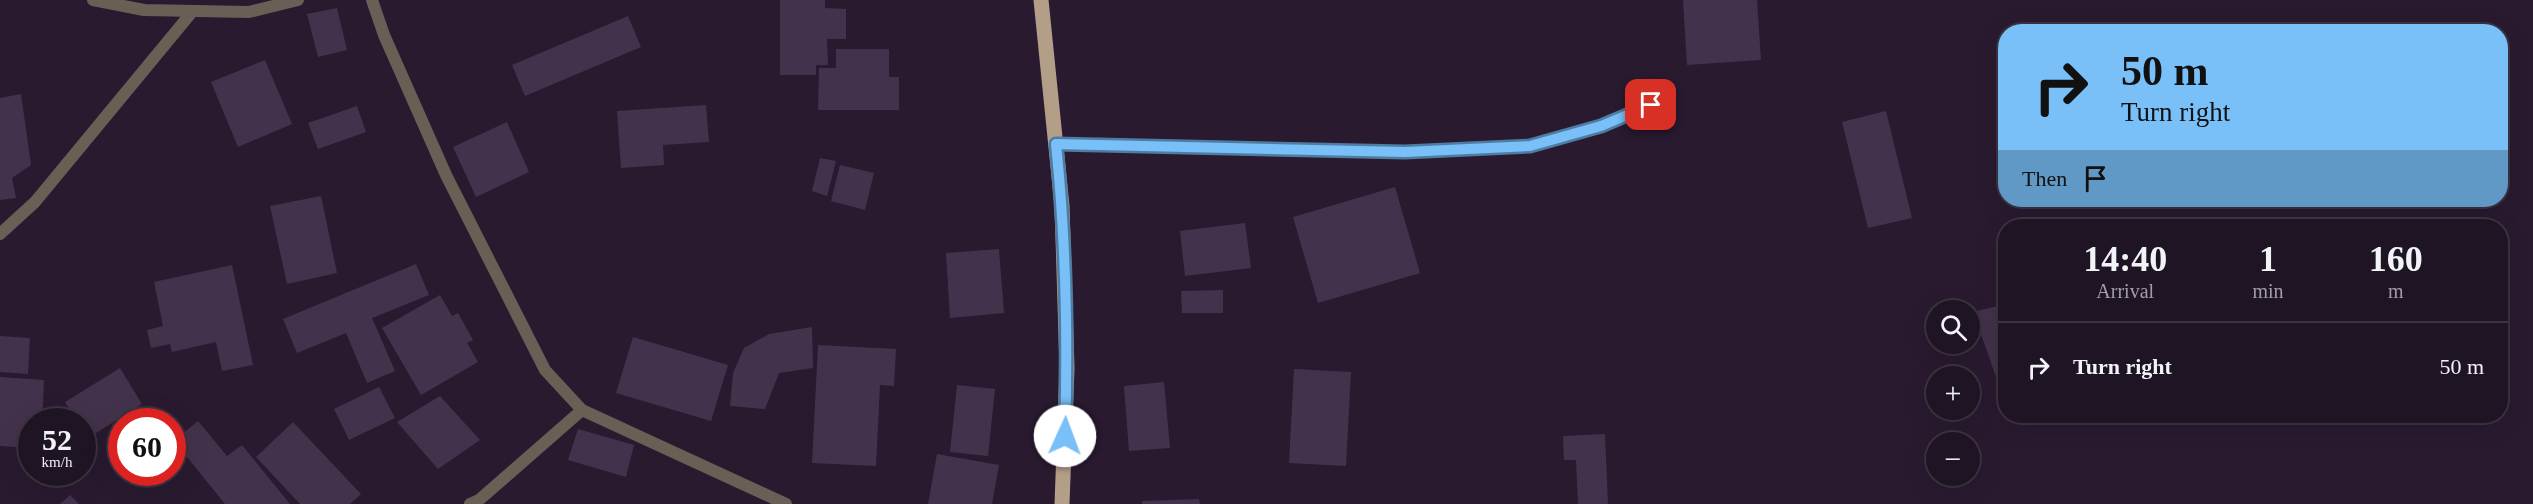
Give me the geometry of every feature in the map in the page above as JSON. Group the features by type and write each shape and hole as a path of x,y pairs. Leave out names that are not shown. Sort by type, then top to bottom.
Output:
{"main road":[{"path":"1041,0 1062,206 1067,368 1062,504"}],"street":[{"path":"93,0 144,10 192,12 249,12 298,0"},
{"path":"372,0 384,34 446,175 545,370 582,410 786,504"},
{"path":"0,234 35,202 192,12"},
{"path":"1056,144 1405,152 1530,146 1601,126 1651,105"},
{"path":"470,504 479,500 582,410"}],"building":[{"path":"780,0 825,0 825,8 846,9 846,39 827,39 828,65 816,65 816,75 780,75"},
{"path":"1683,0 1757,0 1761,60 1687,65"},
{"path":"337,8 347,50 318,57 307,14"},
{"path":"628,16 641,47 525,96 512,65"},
{"path":"836,49 889,49 889,77 899,77 899,110 818,110 819,68 836,68"},
{"path":"265,60 292,124 238,147 211,82"},
{"path":"21,94 31,165 12,178 16,198 0,200 0,98"},
{"path":"706,105 709,142 663,145 664,165 621,168 617,111"},
{"path":"357,106 366,132 318,149 308,123"},
{"path":"1886,111 1912,218 1868,228 1842,122"},
{"path":"507,122 529,172 476,197 453,147"},
{"path":"820,158 836,161 827,196 812,191"},
{"path":"840,165 874,173 865,210 831,201"},
{"path":"1395,187 1420,273 1318,303 1293,217"},
{"path":"321,196 337,273 287,284 270,206"},
{"path":"1245,223 1251,268 1185,276 1180,231"},
{"path":"999,249 1004,313 950,318 946,253"},
{"path":"416,264 429,295 372,318 395,371 367,383 346,333 297,353 283,319"},
{"path":"232,265 253,365 222,371 216,342 172,352 170,344 151,348 147,330 163,326 154,282"},
{"path":"1223,290 1223,313 1182,313 1181,291"},
{"path":"440,295 452,316 458,313 473,340 467,343 478,362 421,395 382,328"},
{"path":"1998,306 1998,382 1980,332 1980,310"},
{"path":"812,327 813,368 779,373 765,409 730,406 733,373 744,348 769,334"},
{"path":"0,336 30,338 28,374 0,372"},
{"path":"633,337 728,365 711,421 616,393"},
{"path":"818,345 896,349 894,386 880,385 876,466 812,463"},
{"path":"120,368 142,404 136,408 108,408 108,425 96,433 96,408 69,408 65,402"},
{"path":"1294,369 1351,372 1346,466 1289,463"},
{"path":"0,377 44,380 43,408 18,408 18,447 0,446"},
{"path":"1164,382 1170,448 1129,451 1124,386"},
{"path":"957,385 995,389 988,456 950,452"},
{"path":"379,387 395,418 349,440 334,409"},
{"path":"440,396 480,440 438,469 397,422"},
{"path":"198,421 227,456 242,445 290,504 225,504 186,456 186,431"},
{"path":"293,422 361,494 350,504 300,504 256,457"},
{"path":"578,429 634,445 626,477 568,460"},
{"path":"1605,434 1608,504 1578,504 1576,460 1564,460 1563,436"},
{"path":"937,454 999,465 992,504 928,504"},
{"path":"70,495 79,504 60,504"},
{"path":"1199,499 1200,504 1142,504 1142,501"}],"route":[{"path":"1065,436 1067,368 1062,206 1056,144 1405,152 1530,146 1601,126 1651,105"}]}
